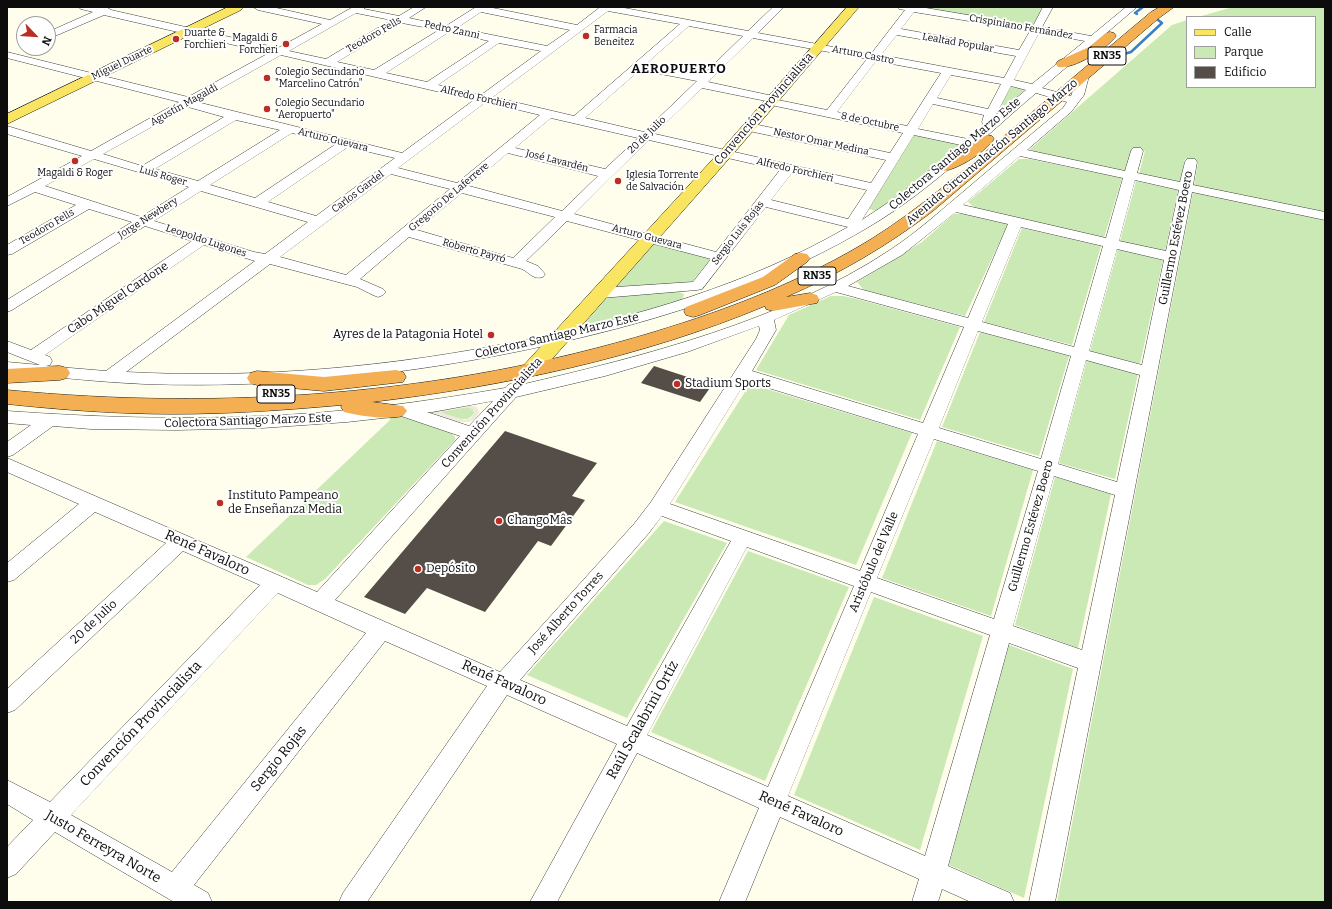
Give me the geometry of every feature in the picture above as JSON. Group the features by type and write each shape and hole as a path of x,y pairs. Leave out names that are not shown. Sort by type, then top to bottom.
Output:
{"highway":[{"name":"Avenida Circunvalación Santiago Marzo","path":"1061,98 1140,18 1153,7"},
{"name":"Avenida Circunvalación Santiago Marzo","path":"7,397 115,406 188,407 269,404 361,397 440,386 537,364 657,329 730,304 776,285 823,263 896,221 1034,113 1061,98 1083,76 1155,15 1168,7"},
{"path":"1063,64 1095,49 1117,31 1140,18"},
{"name":"Avenida Circunvalación Santiago Marzo","path":"7,387 126,396 218,397 355,388 537,364 607,352 675,332 735,311 794,287 849,259 889,236 930,207 1034,113"},
{"path":"941,168 966,156 1002,127 1034,113"},
{"path":"959,202 982,172 1018,140 1034,113"},
{"path":"657,329 690,312 765,283 801,258"},
{"path":"607,352 668,341 762,308 810,299"},
{"path":"257,378 328,384 431,373 479,371"},
{"path":"7,376 60,373"},
{"path":"7,403 68,403"},
{"path":"188,407 248,411 345,406 396,411"}],"main road":[{"name":"Miguel Duarte","path":"7,120 237,7"},
{"name":"Convención Provincialista","path":"537,364 749,127 853,7"}],"street":[{"name":"Alfredo Forchieri","path":"84,7 108,9 188,31 874,188"},
{"path":"258,7 332,23"},
{"name":"Teodoro Fells","path":"327,63 421,7"},
{"name":"Arturo Castro","path":"606,7 1008,82 1061,98"},
{"name":"Carlos Gardel","path":"108,377 606,7"},
{"path":"930,100 991,119 1022,54 1048,7"},
{"name":"Colectora Santiago Marzo Este","path":"7,367 108,377 175,380 257,378 325,374 407,366 480,354 620,324 701,292 801,258 908,195 970,143 991,119 1033,89 1132,7"},
{"name":"Agustín Magaldi","path":"7,202 358,8"},
{"name":"Pedro Zanni","path":"358,8 401,19 550,50"},
{"path":"376,74 481,8 578,28"},
{"name":"20 de Julio","path":"516,263 751,34 774,8"},
{"path":"830,114 894,31 906,8"},
{"name":"Crispiniano Fernández","path":"906,8 1093,39"},
{"path":"56,32 108,9"},
{"path":"667,19 676,11"},
{"path":"576,120 687,22"},
{"name":"Lealtad Popular","path":"894,31 1022,54"},
{"path":"429,86 498,39"},
{"name":"Arturo Guevara","path":"7,54 189,102 196,106 404,157"},
{"name":"8 de Octubre","path":"637,66 772,101 970,143"},
{"path":"762,202 857,225 874,188 948,71"},
{"name":"Colectora Santiago Marzo Este","path":"7,417 133,424 220,424 315,419 396,411 512,391 575,378 642,361 718,336 766,318 834,287 900,250 1067,110 1061,98"},
{"name":"Gregorio De Laferrere","path":"349,280 548,114"},
{"path":"144,170 236,115"},
{"name":"Nestor Omar Medina","path":"749,127 894,158"},
{"name":"Jorge Newbery","path":"7,307 290,129"},
{"name":"Luis Roger","path":"7,130 319,221"},
{"path":"257,203 346,143"},
{"name":"José Lavardén","path":"506,149 608,174"},
{"name":"Guillermo Estévez Boero","path":"925,902 1137,151"},
{"path":"1017,152 1325,216"},
{"name":"Guillermo Estévez Boero","path":"1042,902 1191,162"},
{"name":"Sergio Luis Rojas","path":"701,292 720,257 788,168"},
{"name":"Arturo Guevara","path":"388,169 720,257"},
{"name":"Leopoldo Lugones","path":"34,187 252,256 349,280 378,292"},
{"path":"959,202 1016,221 1172,257"},
{"name":"Teodoro Fells","path":"7,251 87,204"},
{"name":"Aristóbulo del Valle","path":"732,902 1016,221"},
{"name":"Roberto Payró","path":"407,232 516,263 531,268 538,274"},
{"name":"Cabo Miguel Cardone","path":"33,356 203,240"},
{"path":"834,287 1149,372"},
{"path":"601,293 701,292"},
{"name":"José Alberto Torres","path":"352,902 485,706 641,529 658,507 767,333 766,318"},
{"path":"7,346 45,362 60,373"},
{"name":"Convención Provincialista","path":"320,602 537,364"},
{"path":"742,374 1125,491"},
{"path":"396,411 414,414 473,434"},
{"path":"7,451 49,420"},
{"name":"René Favaloro","path":"7,465 1001,902"},
{"path":"7,574 93,503"},
{"path":"658,507 1091,663"},
{"name":"Raúl Scalabrini Ortíz","path":"543,902 743,537"},
{"name":"20 de Julio","path":"7,703 181,541"},
{"name":"Convención Provincialista","path":"7,864 275,583"},
{"name":"Sergio Rojas","path":"175,888 382,629"},
{"name":"Justo Ferreyra Norte","path":"7,791 199,902"}],"green space":[{"path":"909,7 1044,7 1032,27"},
{"path":"1233,7 1325,7 1325,213 1194,186 1198,162 1185,159 1180,183 1139,174 1145,151 1132,149 1125,171 1036,153 1030,149 1172,25 1186,20 1186,88 1316,88 1316,16 1202,16"},
{"path":"1011,87 1022,88 1024,91 1006,106 1000,104"},
{"path":"916,135 960,145 908,190 876,211 869,209 913,136"},
{"path":"1019,159 1029,159 1122,178 1104,238 975,208 968,202"},
{"path":"1136,181 1178,190 1165,252 1120,241"},
{"path":"1193,192 1325,220 1325,902 1057,902"},
{"path":"954,214 965,214 1008,224 965,316 864,290 857,282 922,242"},
{"path":"1022,228 1101,246 1072,345 984,322"},
{"path":"653,244 711,259 692,282 617,287 617,285"},
{"path":"1118,249 1163,260 1140,364 1090,351"},
{"path":"676,291 684,294 680,301 589,327 584,324 608,297"},
{"path":"831,296 843,296 857,299 960,327 920,420 756,370 789,315"},
{"path":"980,332 1069,356 1039,456 942,427"},
{"path":"1087,360 1138,374 1115,479 1059,463"},
{"path":"750,384 912,433 856,565 675,502"},
{"path":"468,407 473,409 474,413 467,419 458,418 439,412"},
{"path":"398,415 451,433 455,437 455,440 325,579 316,585 308,585 246,557 390,420 390,416"},
{"path":"937,441 1033,470 991,616 882,578"},
{"path":"1055,477 1111,494 1078,648 1015,625"},
{"path":"664,521 727,543 627,718 527,675"},
{"path":"748,551 849,587 765,781 651,732"},
{"path":"874,597 983,636 920,850 794,795"},
{"path":"1009,645 1073,669 1024,898 949,865"}],"shaded area":[{"path":"468,405 477,407 479,412 475,419 469,422 458,422 430,412","holes":["467,407 473,409 474,413 471,418 465,420 440,412"]}],"building":[{"name":"Stadium Sports","path":"654,366 712,385 700,402 641,383"},
{"name":"ChangoMâs","path":"505,431 597,463 572,496 585,500 551,546 538,541 485,612 427,588 405,614 364,597"}],"waterway":[{"path":"1137,14 1135,13 1143,7"},
{"path":"1124,54 1131,52 1162,23 1158,20"}],"place":[{"name":"Farmacia Beneitez","path":"586,36"},
{"name":"Duarte & Forchieri","path":"176,39"},
{"name":"Magaldi & Forcheri","path":"286,44"},
{"name":"Colegio Secundario \"Marcelino Catrón\"","path":"267,78"},
{"name":"Colegio Secundario \"Aeropuerto\"","path":"267,109"},
{"name":"Magaldi & Roger","path":"75,161"},
{"name":"Iglesia Torrente de Salvación","path":"618,181"},
{"name":"Ayres de la Patagonia Hotel","path":"491,335"},
{"name":"Stadium Sports","path":"677,384"},
{"name":"Instituto Pampeano de Enseñanza Media","path":"220,503"},
{"name":"ChangoMâs","path":"499,521"},
{"name":"Depósito","path":"418,569"}],"district":[{"name":"AEROPUERTO","path":"679,69"}]}
